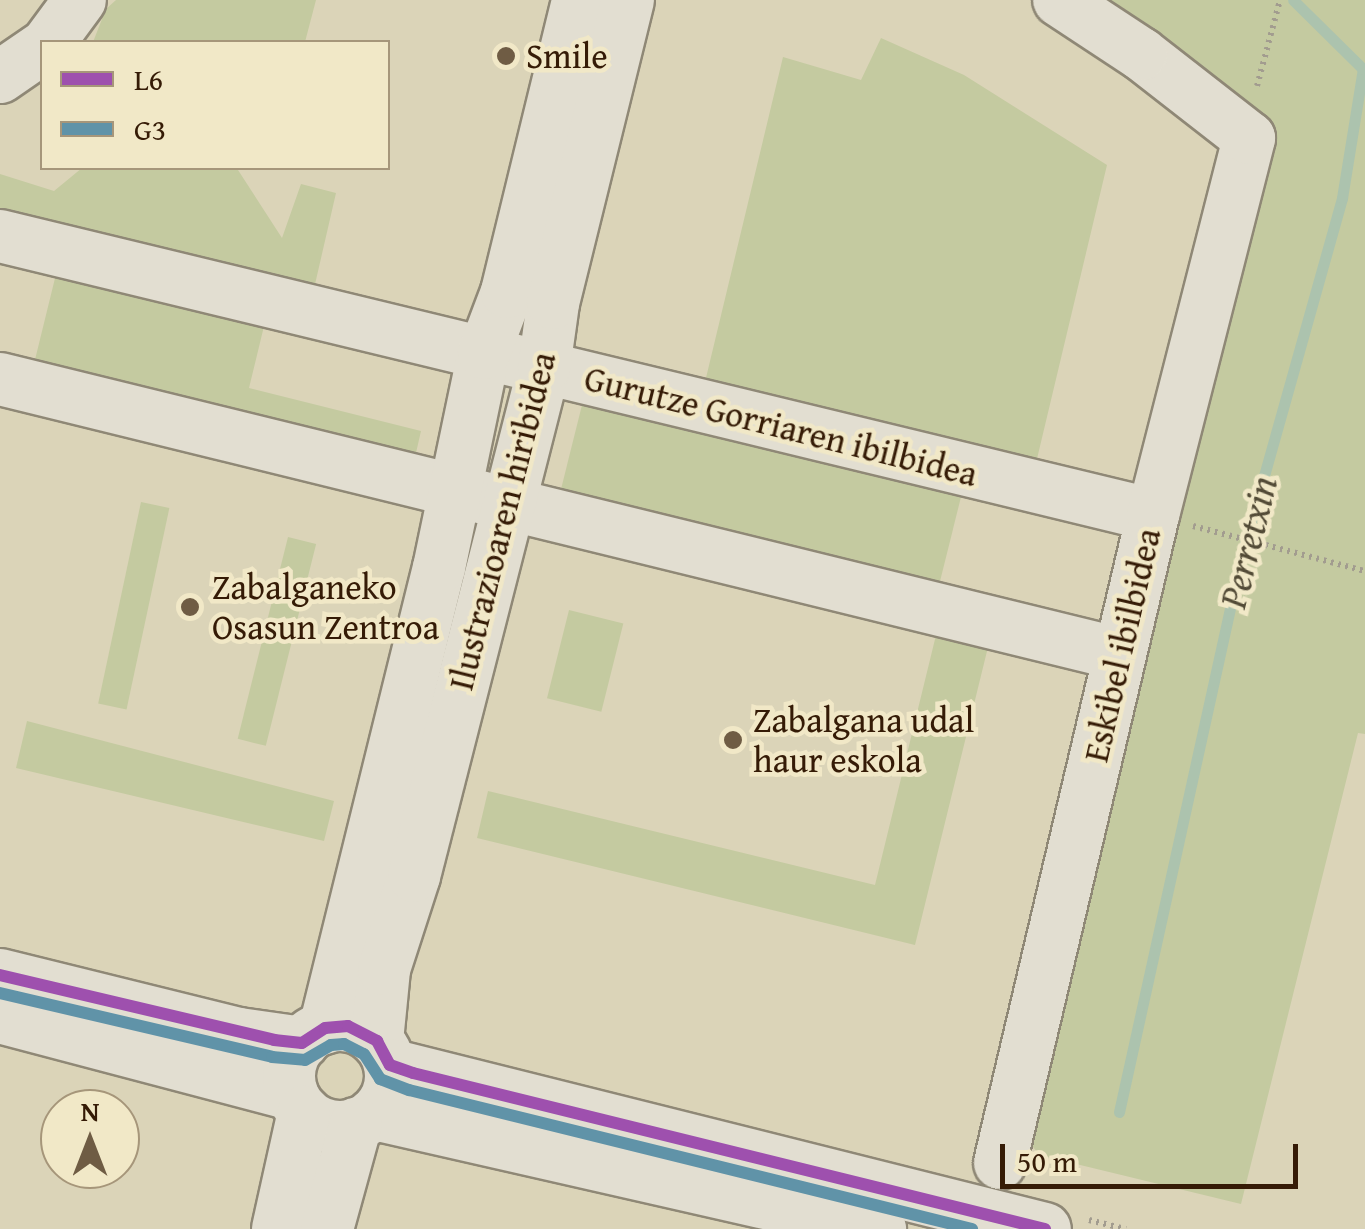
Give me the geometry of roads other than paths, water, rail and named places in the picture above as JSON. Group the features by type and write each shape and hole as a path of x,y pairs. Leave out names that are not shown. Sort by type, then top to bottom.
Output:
{"street":[{"path":"50,40 80,0"},
{"name":"Ilustrazioaren hiribidea","path":"313,1035 439,568 452,491 484,353 507,292 578,0"},
{"name":"Ilustrazioaren hiribidea","path":"384,1053 384,968 414,876 544,368 553,303 628,0"},
{"name":"Eskibel ibilbidea","path":"1000,1164 1120,654 1166,519 1249,138 1248,113 1059,0"},
{"path":"0,77 40,49"},
{"name":"Gurutze Gorriaren ibilbidea","path":"0,236 1166,519"},
{"path":"0,379 1120,654"},
{"path":"0,975 238,1034 313,1035 348,1026 384,1053 1045,1229"},
{"path":"0,1017 298,1103 324,1124 365,1119 880,1229"},
{"path":"278,1229 298,1103 290,1067 313,1035"},
{"path":"326,1229 365,1119 389,1092 384,1053"}],"waterway":[{"name":"Perretxin","path":"1119,1112 1242,554 1342,198 1363,69 1293,0"}],"place":[{"name":"Smile","path":"506,56"},
{"name":"Zabalganeko Osasun Zentroa","path":"190,607"},
{"name":"Zabalgana udal haur eskola","path":"733,740"}]}
